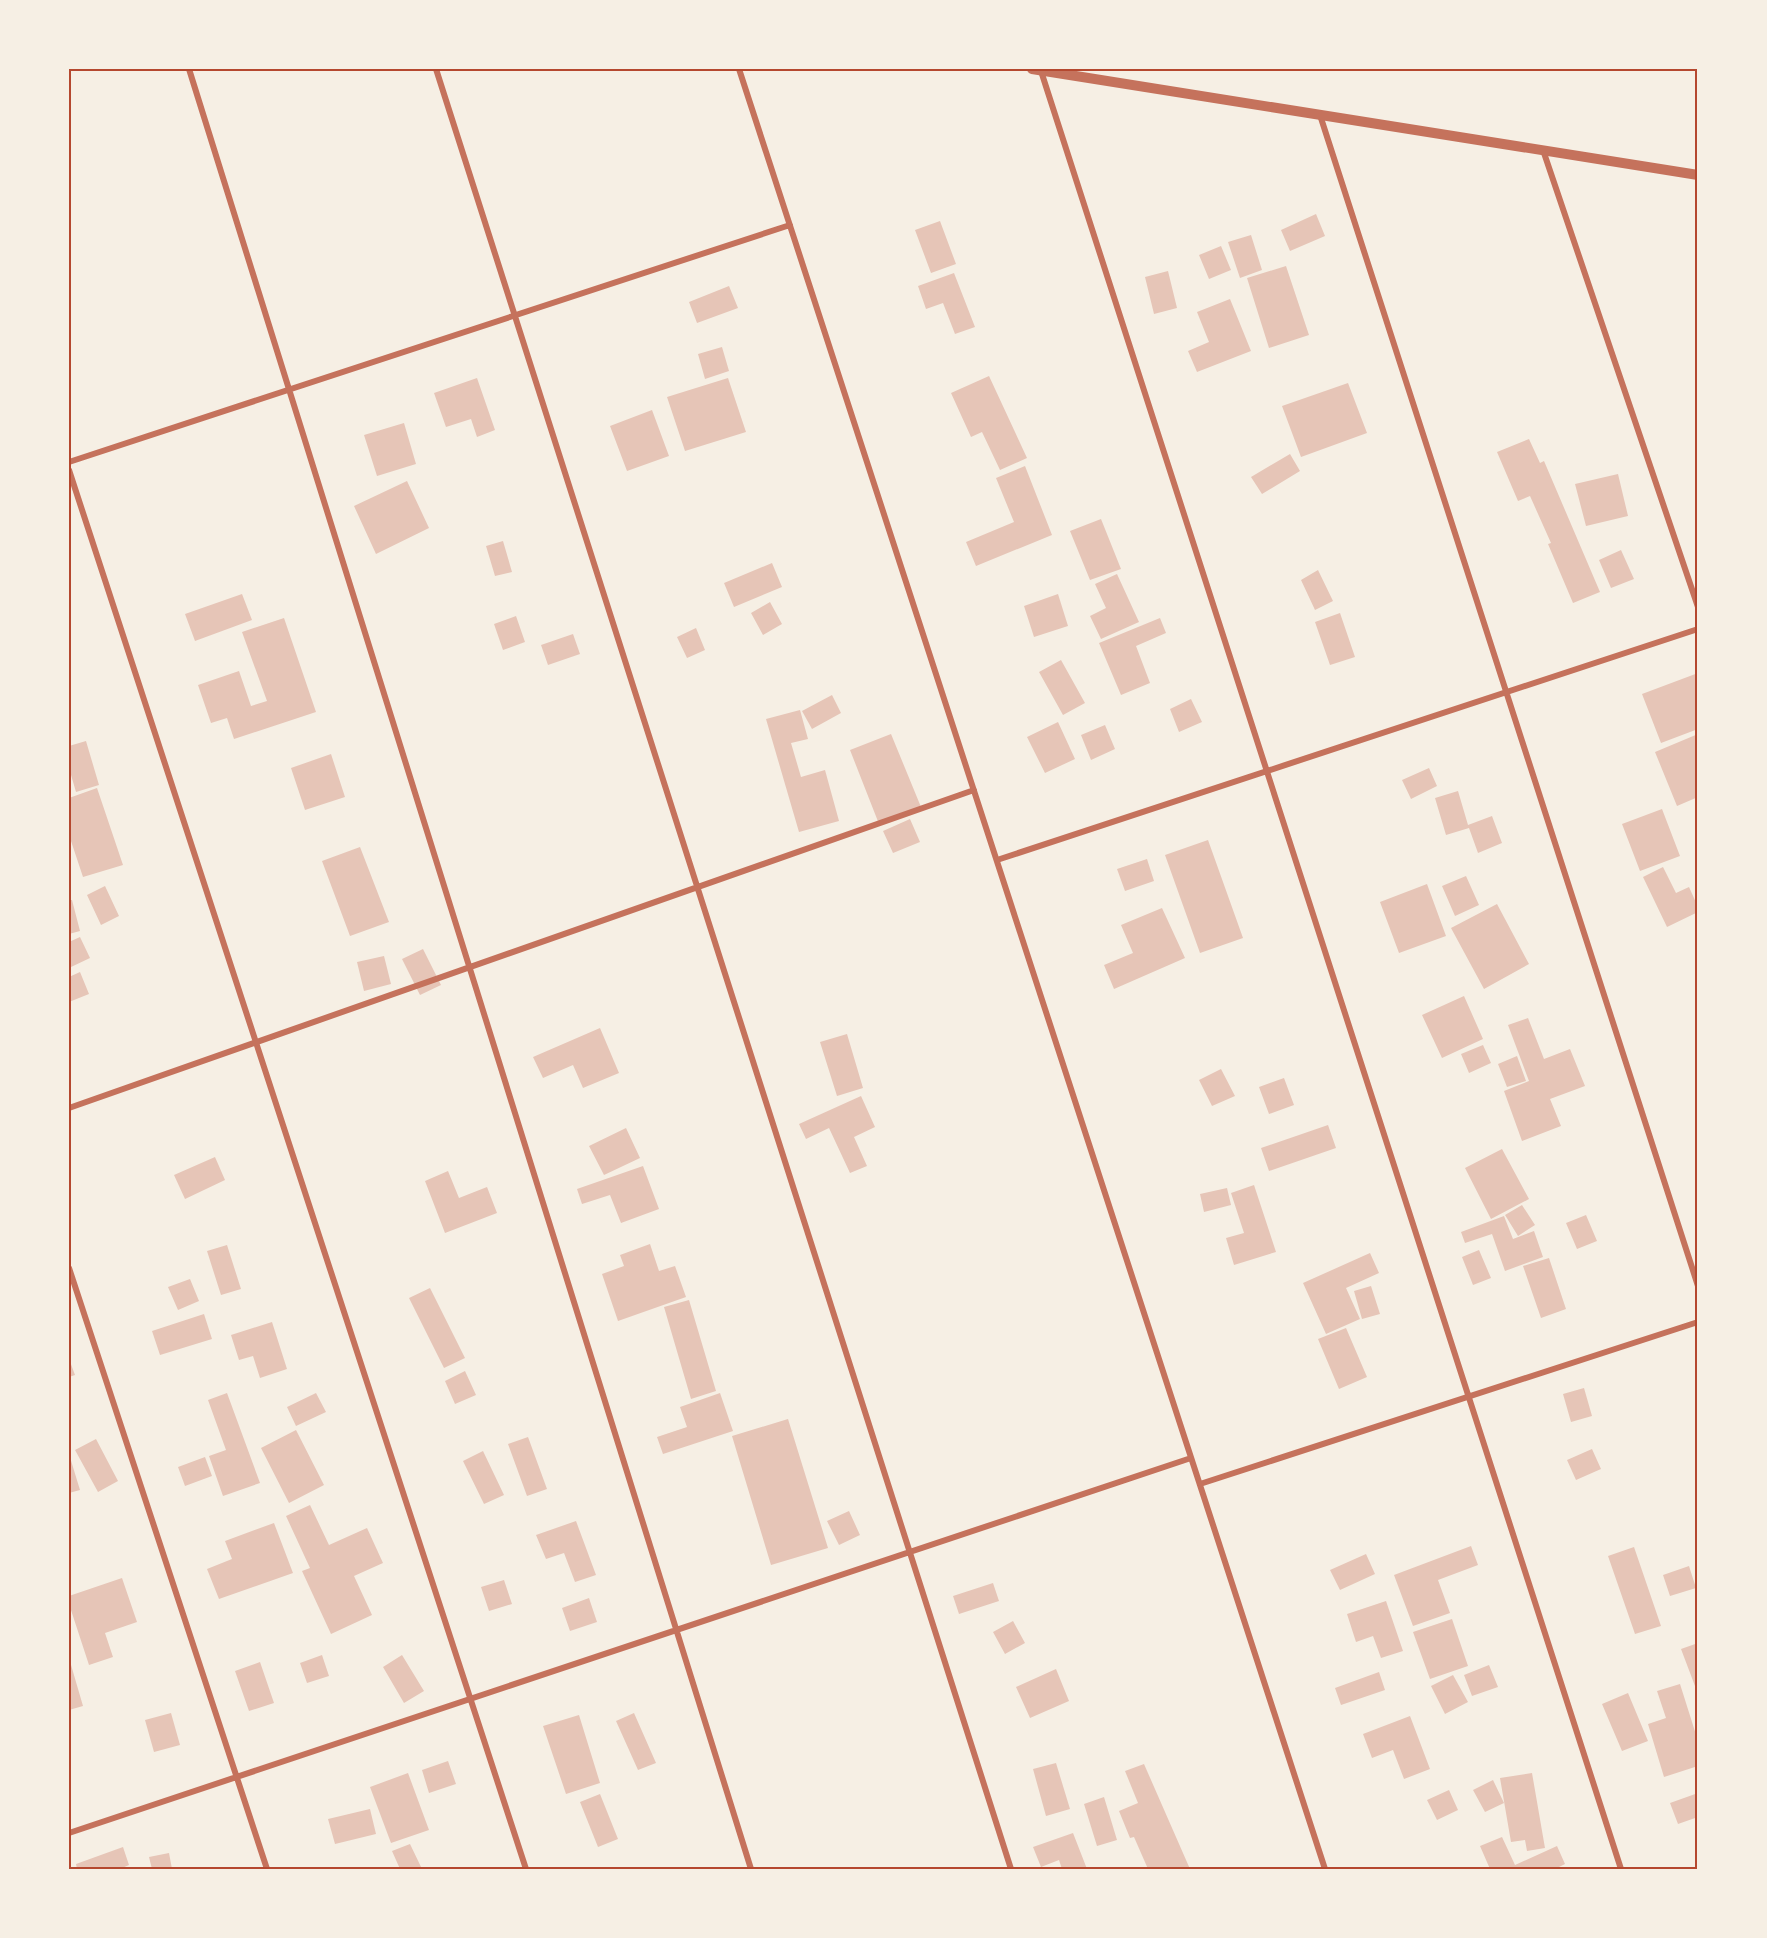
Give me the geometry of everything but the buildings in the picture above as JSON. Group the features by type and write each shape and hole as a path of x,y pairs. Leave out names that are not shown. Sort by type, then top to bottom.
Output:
{"street":[{"path":"189,69 751,1869"},
{"path":"436,69 1011,1869"},
{"path":"739,69 1325,1869"},
{"path":"1621,1869 1267,771 1036,70 1698,176"},
{"path":"1320,115 1698,1286"},
{"path":"1543,150 1698,607"},
{"path":"69,462 790,225"},
{"path":"69,470 526,1869"},
{"path":"996,860 1698,629"},
{"path":"69,1108 974,790"},
{"path":"69,1268 267,1869"},
{"path":"1200,1484 1698,1322"},
{"path":"69,1833 1191,1458"}]}
